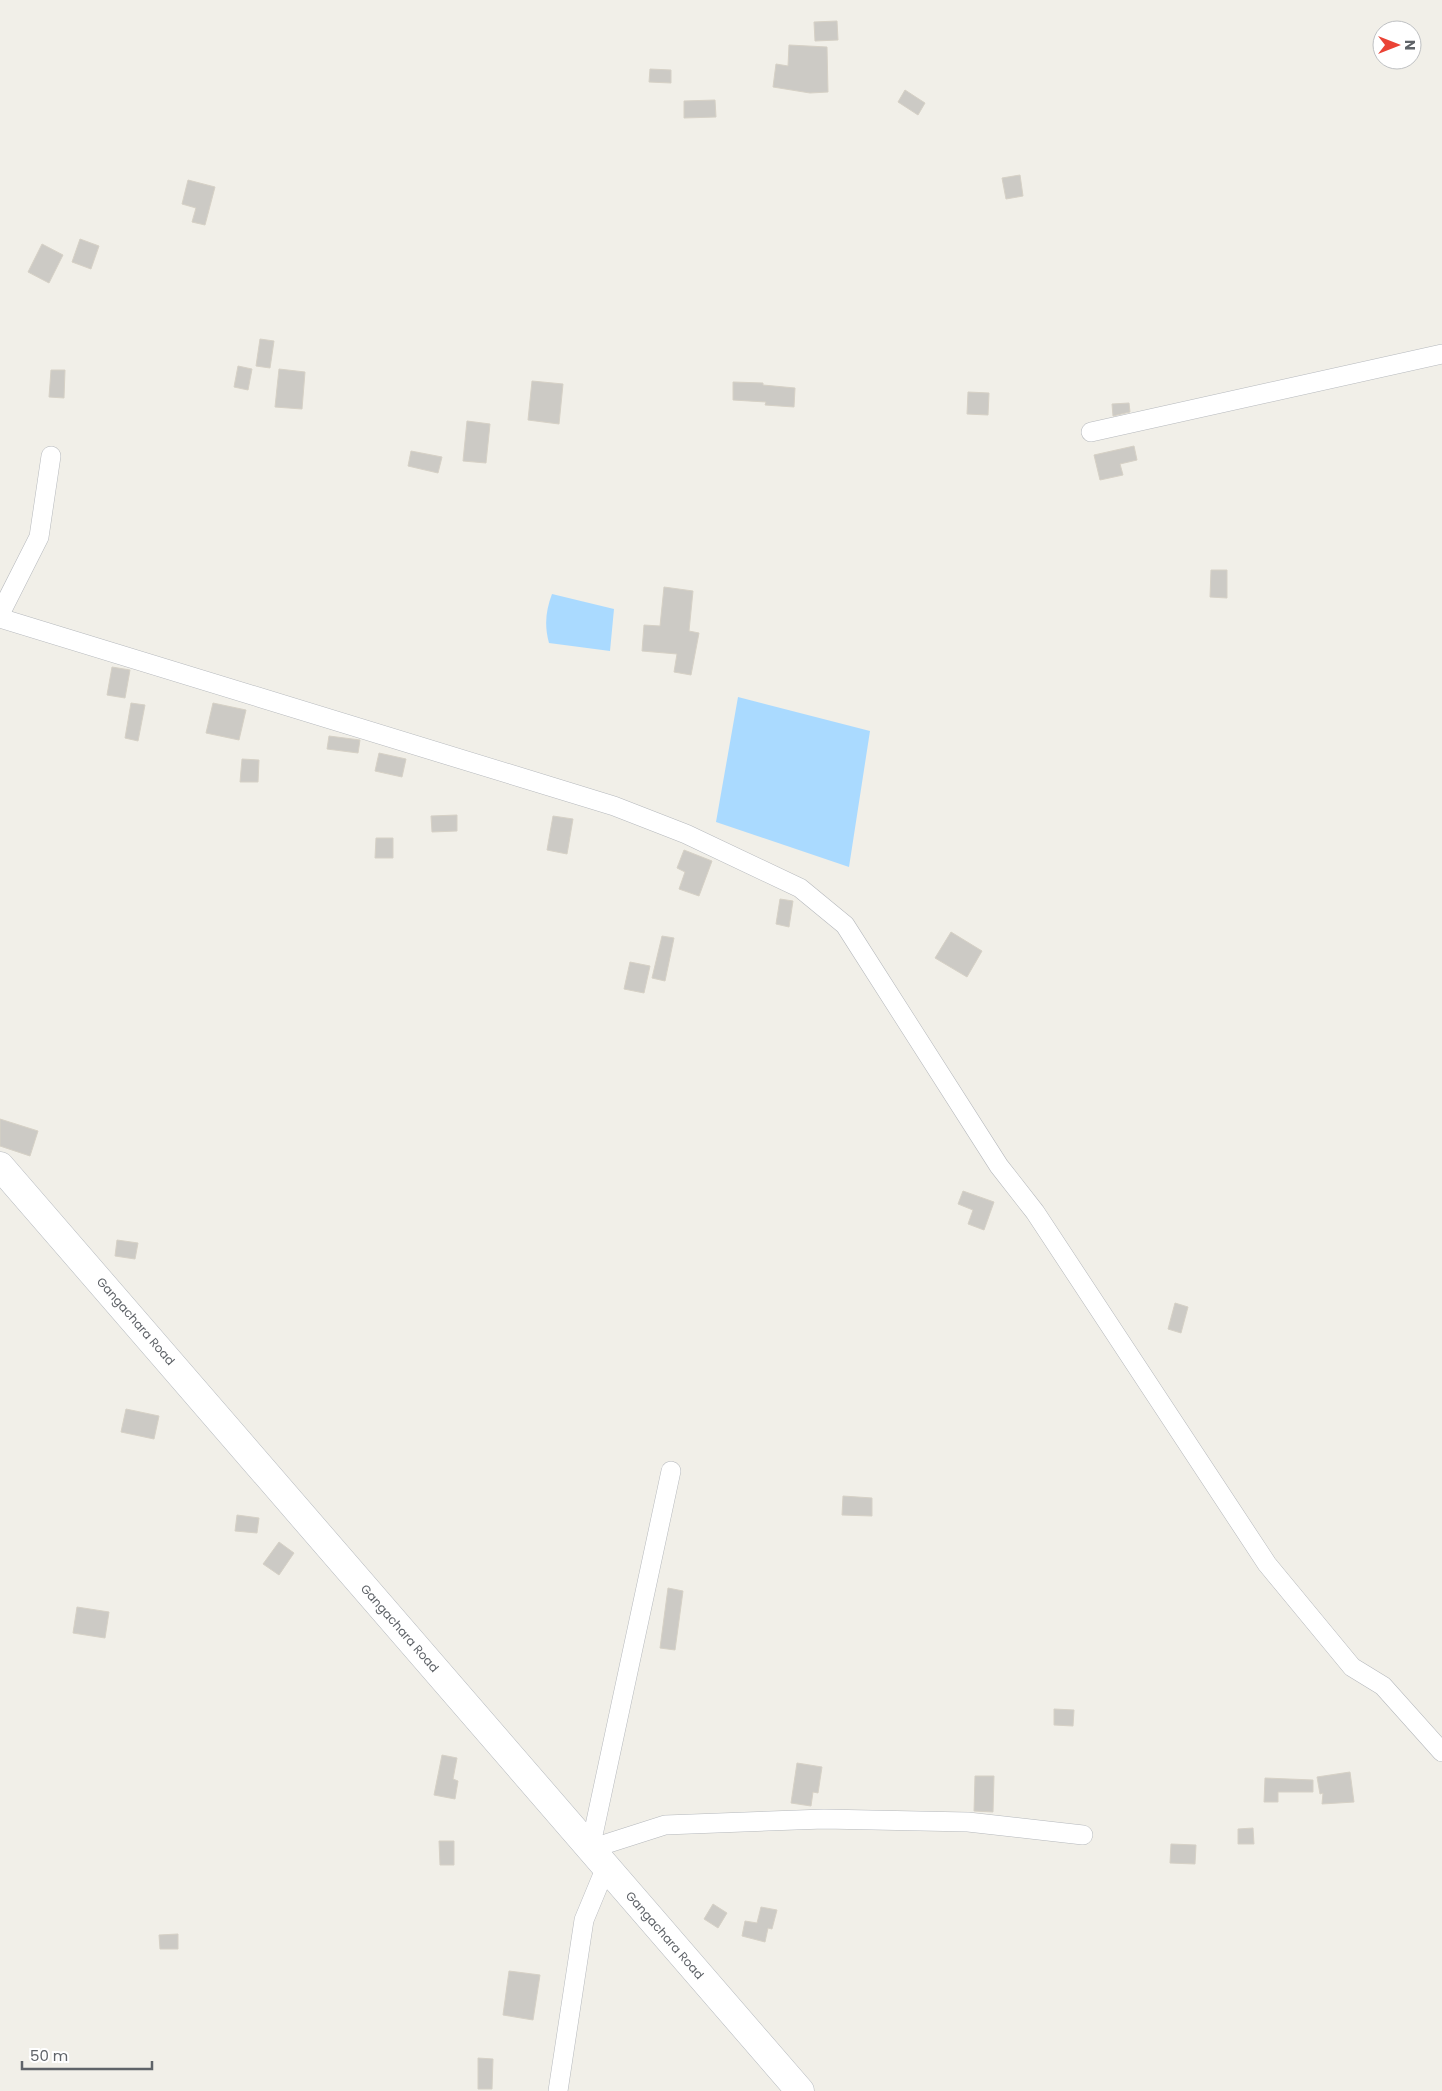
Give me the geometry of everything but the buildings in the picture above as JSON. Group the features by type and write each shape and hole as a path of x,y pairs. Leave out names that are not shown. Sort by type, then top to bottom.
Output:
{"main road":[{"name":"Gangachara Road","path":"0,1166 800,2091"}],"street":[{"path":"1091,432 1442,354"},
{"path":"0,614 38,537 51,456"},
{"path":"0,618 614,806 686,834 800,888 845,924 999,1166 1036,1212 1267,1564 1352,1668 1384,1686 1442,1752"},
{"path":"558,2091 584,1920 598,1858 671,1471"},
{"path":"598,1858 665,1825 824,1820 968,1822 1082,1835"}],"water":[{"path":"552,594 614,609 610,651 549,643 546,618"},
{"path":"738,697 870,731 849,867 716,822"}]}
